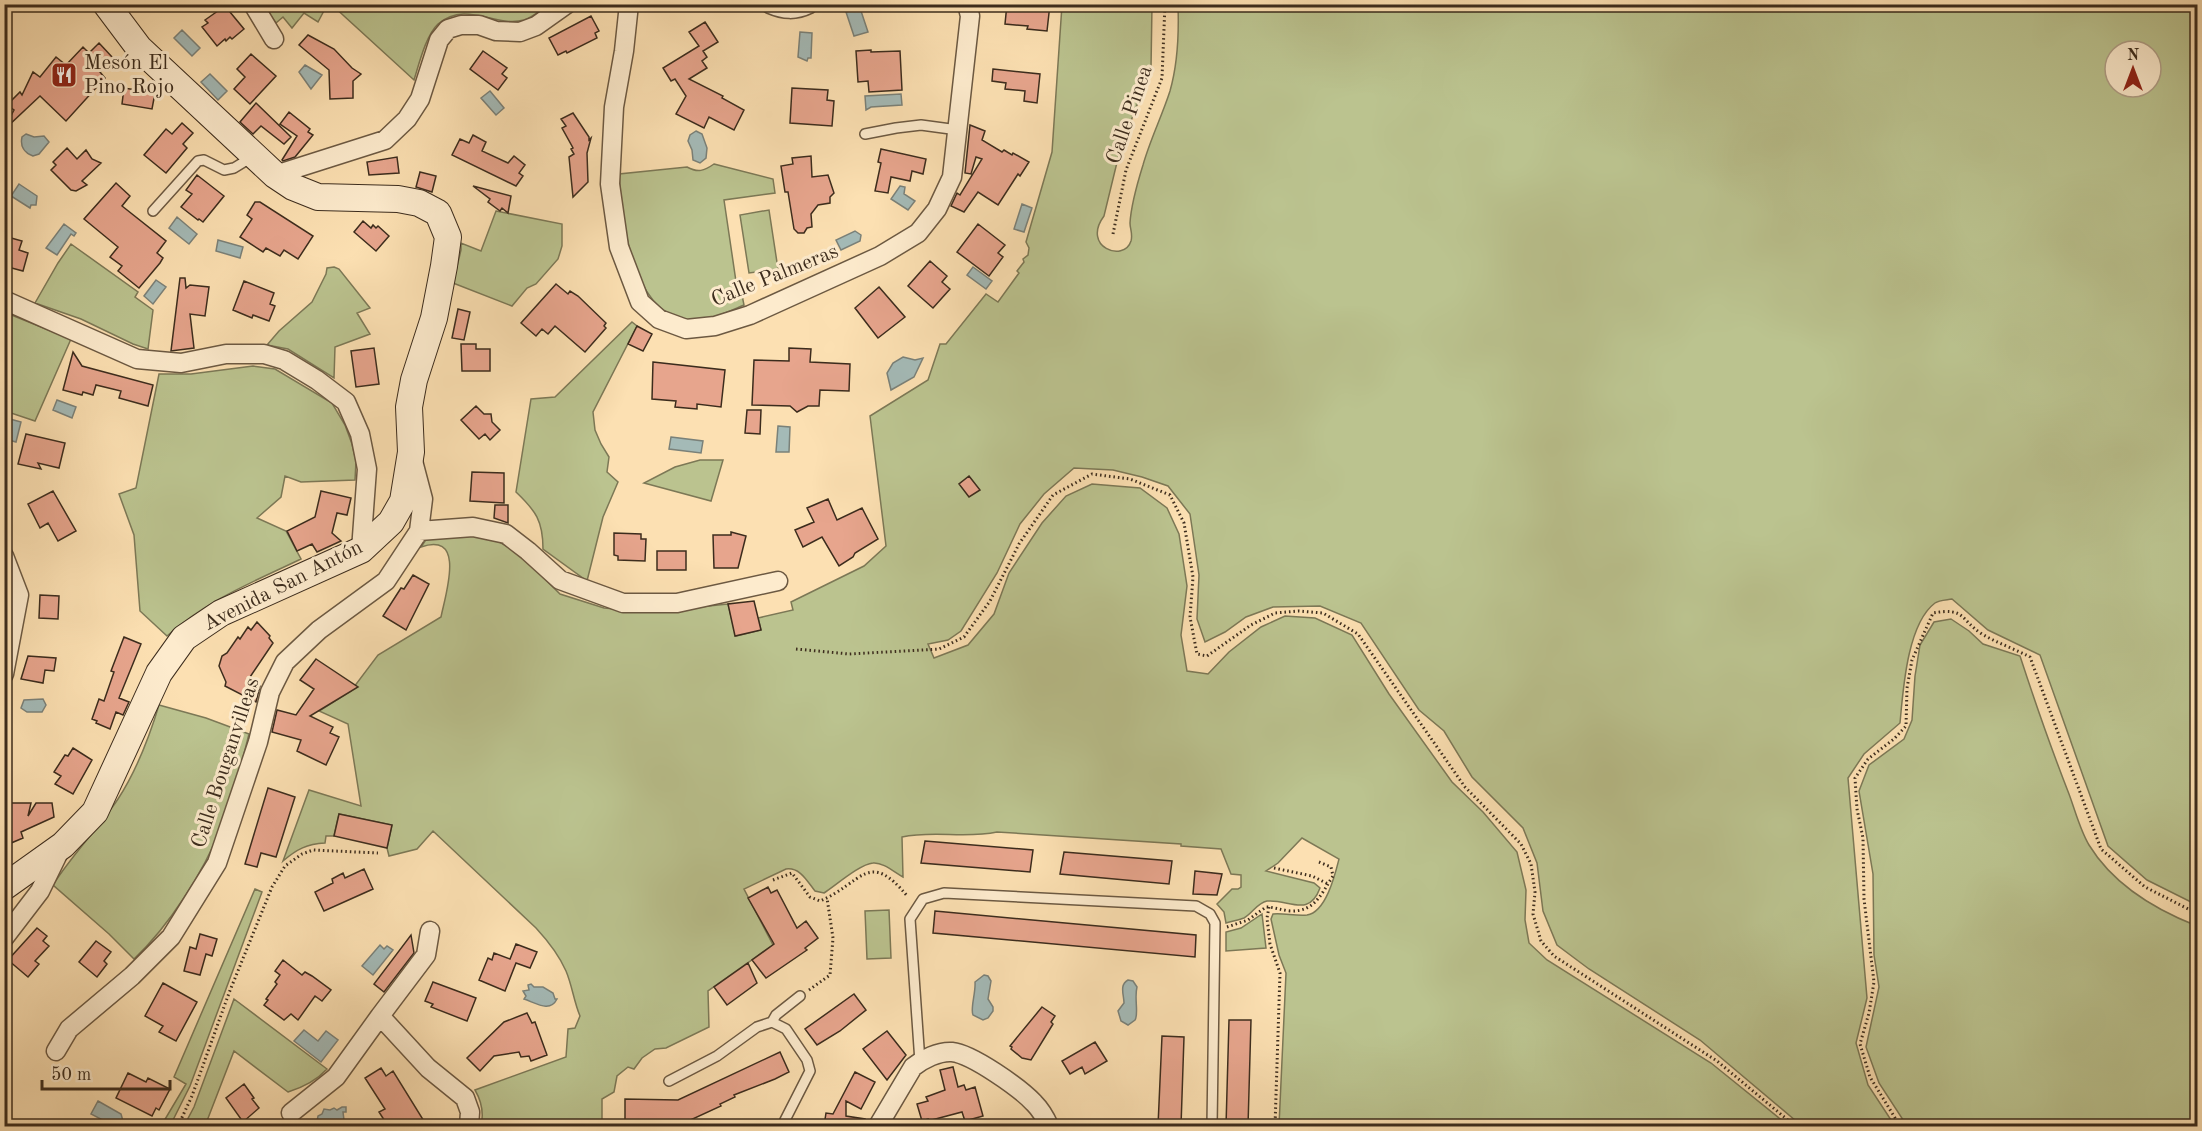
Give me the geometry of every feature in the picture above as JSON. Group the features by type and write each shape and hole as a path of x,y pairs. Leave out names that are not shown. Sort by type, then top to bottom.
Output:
{"street":[{"name":"Avenida San Antón","path":"4,887 63,845 96,812 159,672 184,638 221,613 361,549 391,522 403,501 411,452 409,407 412,389 434,318 448,237 438,213 419,203 398,199 318,197 293,187 275,175 140,48 106,4"},
{"path":"253,4 274,39"},
{"path":"275,175 385,140 407,119 420,99 439,40 447,28 461,25 478,26 496,31 520,32 536,26 567,4"},
{"name":"Calle Palmeras","path":"629,4 624,51 614,107 610,173 619,247 640,302 659,319 686,329 715,326 750,315 880,256 918,233 937,209 952,177 970,16 967,4"},
{"path":"770,4 784,10 802,8 809,4"},
{"path":"4,300 137,359 181,363 226,354 264,354 284,360 318,380 346,402 360,434 367,469 361,549"},
{"name":"Calle Bouganvilleas","path":"56,1051 69,1029 132,976 171,936 217,863 258,742 270,692 285,662 319,630 386,581 418,531 423,499 411,452"},
{"path":"418,531 473,527 506,534 560,580 623,603 677,603 778,581"},
{"path":"4,556 19,595 4,674"},
{"path":"4,938 40,891 63,845"},
{"path":"291,1113 336,1077 426,955 430,932"},
{"path":"380,1016 429,1068 465,1098 470,1112 470,1126"},
{"path":"878,1126 909,1074 920,1062 951,1052 968,1057 1006,1081 1033,1102 1049,1126"}],"lane":[{"path":"865,134 921,125 958,130"},
{"path":"153,211 198,161 204,160 224,170 234,168 254,156"},
{"path":"920,1062 910,919 923,898 944,893 1196,906 1210,914 1215,923 1212,1126"},
{"path":"669,1082 717,1056 757,1027 772,1022 776,1015 800,996"},
{"path":"772,1022 786,1029 807,1060 810,1071 782,1126"}],"path":[{"name":"Calle Pinea","path":"1113,234 1126,170 1162,78 1165,4"},
{"path":"796,649 849,654 939,649 964,637 990,601 1019,544 1053,495 1092,474 1130,479 1170,495 1184,522 1192,577 1190,617 1197,654 1207,656 1251,625 1275,613 1298,611 1323,613 1358,634 1465,787 1521,844 1531,864 1535,892 1533,914 1541,941 1554,957 1716,1062 1795,1126"},
{"path":"1900,1126 1870,1077 1860,1044 1869,1013 1874,982 1864,899 1863,838 1857,809 1855,778 1868,759 1894,739 1906,726 1907,688 1912,660 1933,613 1948,610 1963,615 1981,633 2030,657 2101,849 2145,887 2198,914"},
{"path":"178,1126 192,1096 229,993 272,887 285,866 302,854 313,850 378,854"},
{"path":"1215,928 1228,927 1248,920 1259,910 1269,907 1292,911 1308,908 1317,903 1333,876 1331,867 1319,862"},
{"path":"1274,868 1312,876 1328,884"},
{"path":"774,880 792,873 810,897 820,901 869,872 881,872 897,883 917,907"},
{"path":"800,996 830,975 833,938 827,898"},
{"path":"1269,907 1267,918 1270,944 1280,973 1275,1126"}],"green space":[{"path":"263,5 327,5 318,22 304,13 292,28 283,17 276,23"},
{"path":"332,5 548,5 524,20 502,21 470,14 449,17 438,24 430,35 414,80"},
{"path":"1062,5 1152,5 1151,68 1120,150 1104,216 1098,227 1101,243 1113,251 1121,251 1127,248 1131,241 1130,223 1133,201 1173,80 1177,48 1178,5 2197,5 2197,905 2147,880 2108,846 2040,655 1988,630 1952,599 1935,603 1918,626 1912,642 1900,723 1864,754 1848,778 1867,998 1856,1043 1868,1085 1895,1126 1802,1126 1700,1040 1589,969 1557,945 1543,911 1537,863 1523,828 1472,777 1444,731 1419,710 1361,623 1320,606 1273,607 1246,617 1225,632 1205,642 1197,619 1199,575 1190,514 1168,486 1113,470 1074,468 1044,494 1020,524 997,573 961,631 948,640 928,644 934,658 968,645 994,614 1009,573 1042,523 1066,496 1092,484 1140,488 1167,508 1179,534 1187,586 1181,635 1187,671 1208,674 1229,652 1261,627 1285,616 1315,618 1352,635 1389,694 1452,782 1483,812 1517,852 1526,890 1525,920 1529,943 1547,960 1711,1063 1789,1126 1279,1126 1286,973 1279,955 1271,919 1273,914 1307,915 1314,912 1329,892 1339,859 1302,838 1278,863 1266,871 1314,883 1320,888 1315,897 1304,905 1267,901 1244,918 1226,923 1224,912 1217,904 1232,889 1241,887 1241,875 1231,874 1221,849 1181,846 1181,844 997,832 902,837 903,877 877,863 868,864 824,893 815,891 799,872 786,869 744,889 773,945 708,991 709,1027 666,1048 655,1049 642,1058 634,1069 628,1067 617,1076 614,1092 602,1099 602,1126 481,1126 482,1108 475,1090 566,1057 568,1029 575,1028 580,1016 566,971 553,948 536,928 433,831 417,849 389,856 387,848 392,825 339,814 334,836 326,836 325,843 302,848 283,861 309,790 361,806 348,724 319,711 351,691 378,655 441,617 449,581 449,557 444,548 435,545 421,547 427,538 451,533 489,536 520,554 560,594 604,608 651,612 728,604 736,636 761,630 758,618 793,610 791,602 864,566 886,546 870,416 928,380 940,344 946,344 986,294 998,302 1019,273 1017,271 1024,262 1023,259 1028,255 1029,248 1026,242 1052,152"},
{"path":"714,164 773,179 775,193 724,200 738,295 742,295 744,305 710,318 681,319 662,309 647,292 636,270 624,219 619,174 687,167 701,170"},
{"path":"769,210 778,269 749,273 740,215"},
{"path":"496,211 562,224 562,246 558,259 536,284 527,288 512,306 453,283 461,243 481,251"},
{"path":"71,244 138,292 135,297 153,310 148,349 81,319 35,303"},
{"path":"327,268 339,269 370,308 357,313 370,334 335,347 334,378 288,349 267,345 279,331 312,302"},
{"path":"4,312 71,339 35,421 5,411"},
{"path":"632,322 637,326 593,412 595,430 609,457 607,472 618,482 603,517 587,581 543,549 542,531 537,517 516,492 531,399 555,397"},
{"path":"253,366 275,369 332,403 345,425 352,444 356,461 355,480 301,482 285,476 281,497 257,518 286,531 301,559 214,602 167,636 140,611 134,535 119,494 136,488 159,374 191,374"},
{"path":"700,460 723,460 711,501 644,483 675,467"},
{"path":"1951,619 1983,644 2020,656 2080,826 2099,859 2123,884 2151,904 2197,926 2197,1126 1907,1126 1879,1083 1866,1047 1879,987 1874,955 1873,874 1859,791 1869,765 1904,739 1912,720 1920,645 1934,622"},
{"path":"159,705 206,718 249,734 229,805 205,863 172,915 134,959 53,885 125,788 142,754"},
{"path":"255,889 262,892 190,1086 170,1126 161,1126 186,1084 174,1077"},
{"path":"889,910 891,958 867,959 865,911"},
{"path":"1262,914 1266,948 1226,951 1226,932 1241,928"},
{"path":"234,999 327,1069 309,1083 288,1092 234,1051 205,1126 184,1126 194,1107"}],"water":[{"path":"859,5 868,32 854,36 846,12 853,10 852,6"},
{"path":"182,30 200,48 192,56 174,38"},
{"path":"800,32 812,33 811,58 807,61 798,57"},
{"path":"305,65 322,75 311,89 299,72"},
{"path":"210,74 227,91 218,100 201,82"},
{"path":"490,91 504,108 496,115 481,98"},
{"path":"901,94 902,105 871,107 866,110 865,96"},
{"path":"696,131 702,134 707,148 706,158 700,163 693,160 688,141 690,135"},
{"path":"26,134 34,137 44,136 49,142 39,154 33,156 27,153 22,146 22,137"},
{"path":"19,184 37,196 36,205 31,205 30,208 11,196"},
{"path":"900,186 905,187 904,194 915,201 908,210 891,199"},
{"path":"1022,204 1032,208 1024,232 1014,229"},
{"path":"177,217 197,234 189,244 169,228"},
{"path":"64,224 76,233 74,236 71,234 57,255 46,248"},
{"path":"855,231 861,235 860,241 841,250 836,240"},
{"path":"218,240 243,247 240,258 216,251"},
{"path":"973,267 992,281 986,289 967,275"},
{"path":"156,280 166,287 153,304 144,296"},
{"path":"903,357 915,360 923,358 914,377 891,390 887,373 893,363"},
{"path":"57,400 76,407 72,418 53,410"},
{"path":"10,419 21,422 16,442 5,439"},
{"path":"778,426 790,427 789,452 776,452"},
{"path":"671,437 703,441 701,453 669,449"},
{"path":"43,699 46,705 42,712 27,712 21,708 24,700"},
{"path":"380,945 384,949 387,946 393,950 373,975 362,966"},
{"path":"984,975 988,976 991,981 988,999 993,1011 988,1018 983,1020 973,1015 972,1009 975,982"},
{"path":"1128,980 1133,981 1137,987 1137,1010 1135,1020 1128,1025 1121,1021 1118,1011 1124,1003 1123,987"},
{"path":"531,984 534,987 543,987 553,993 557,999 547,1006 524,999 526,996 523,991 529,990 528,985"},
{"path":"304,1030 318,1041 326,1031 338,1040 321,1062 294,1041"},
{"path":"98,1101 121,1114 123,1121 121,1125 114,1126 91,1114"},
{"path":"346,1107 346,1112 343,1112 344,1120 338,1126 323,1126 317,1121 324,1109 337,1110"}],"building":[{"path":"1007,4 1050,4 1047,31 1027,29 1028,26 1005,24"},
{"path":"225,6 244,29 232,39 230,37 226,41 225,39 217,46 202,27 208,23 205,20"},
{"path":"591,16 599,31 595,33 597,38 558,55 549,38"},
{"path":"705,22 718,42 703,51 707,57 702,61 707,68 689,79 723,96 722,98 744,110 734,130 709,117 704,128 676,114 686,96 675,79 671,81 663,68 699,46 689,32"},
{"path":"308,35 334,49 361,74 353,81 353,98 330,99 329,70 299,45"},
{"path":"99,43 113,58 100,72 105,78 66,121 40,96 8,126 6,125 14,110 7,105 20,92 22,95 33,72 40,77 56,57 66,65 83,47 89,53"},
{"path":"871,50 871,52 900,51 902,90 869,92 868,81 858,82 856,51"},
{"path":"483,51 507,68 502,74 507,78 498,90 470,69"},
{"path":"251,54 276,76 250,104 234,89 245,77 237,69"},
{"path":"993,69 1040,74 1037,103 1024,101 1025,91 1005,89 1006,83 992,81"},
{"path":"124,88 155,93 152,109 122,104"},
{"path":"792,88 828,90 827,100 834,101 832,126 790,123"},
{"path":"256,103 291,137 284,144 261,126 253,134 240,122"},
{"path":"289,112 310,129 308,132 313,135 295,157 283,161 297,136 280,124"},
{"path":"573,113 589,140 591,138 587,153 588,182 573,197 569,157 574,154 562,128 566,126 561,119"},
{"path":"182,123 193,133 183,144 187,148 166,173 144,155 166,129 172,134"},
{"path":"970,125 985,131 982,140 1002,152 1004,150 1012,155 1013,153 1029,162 1020,176 1018,174 998,205 978,192 964,212 951,206 957,193 960,195 982,159 976,157 971,174 965,173"},
{"path":"473,135 486,142 482,151 508,163 514,156 525,165 519,173 523,176 516,186 452,155 460,139 469,143"},
{"path":"67,148 77,159 86,150 92,159 101,163 82,181 87,185 76,191 71,190 51,170 56,165 53,162"},
{"path":"881,149 926,159 923,174 912,171 910,181 891,177 888,193 875,191 881,163 878,162"},
{"path":"811,156 812,177 828,175 834,193 830,197 830,203 818,205 811,214 812,227 807,228 804,233 798,233 794,229 781,166 793,164 792,158"},
{"path":"397,157 399,173 369,175 367,162"},
{"path":"420,172 436,176 432,192 416,187"},
{"path":"197,175 224,196 203,222 181,207 192,194 186,190"},
{"path":"116,183 130,196 122,206 166,241 157,253 163,258 139,288 118,271 122,266 110,257 118,247 84,219"},
{"path":"473,186 511,196 508,213 502,208 500,211 488,202 490,199"},
{"path":"255,202 260,202 313,236 298,259 284,250 280,256 266,248 263,252 240,237 252,219 247,215"},
{"path":"363,221 371,228 373,225 376,228 378,226 389,236 376,251 354,232"},
{"path":"978,224 1005,245 998,253 1003,257 989,276 957,252"},
{"path":"4,236 22,241 19,250 28,253 23,271 4,266"},
{"path":"930,261 947,276 942,282 950,289 933,308 908,286"},
{"path":"180,278 185,278 186,288 190,285 209,287 205,316 190,314 194,348 171,351"},
{"path":"244,281 274,293 270,304 275,306 269,321 253,315 252,318 233,310"},
{"path":"556,284 568,294 570,291 578,296 606,323 604,326 606,328 585,352 555,326 548,334 542,329 536,336 521,323"},
{"path":"879,287 905,317 878,338 855,308"},
{"path":"458,309 470,312 464,340 452,338"},
{"path":"637,326 652,334 643,351 628,344"},
{"path":"461,344 476,344 476,349 490,349 490,371 462,371"},
{"path":"374,348 379,384 356,387 351,351"},
{"path":"789,348 811,349 810,362 850,364 849,391 820,390 819,406 808,406 797,412 790,406 752,405 754,360 789,361"},
{"path":"73,352 82,366 153,385 148,406 119,398 121,391 96,385 93,395 83,392 82,395 63,390"},
{"path":"653,362 725,370 721,407 697,404 697,409 675,407 676,401 652,399"},
{"path":"476,406 484,414 491,414 492,422 500,430 490,440 485,434 479,439 461,420"},
{"path":"747,410 761,410 760,434 745,433"},
{"path":"26,434 65,443 59,468 38,463 41,469 18,464"},
{"path":"472,472 504,473 504,503 470,501"},
{"path":"969,476 980,490 969,497 959,484"},
{"path":"53,491 76,531 58,541 48,523 40,528 28,504"},
{"path":"321,491 351,498 347,515 337,513 332,533 341,541 317,552 312,544 297,551 287,531 315,517"},
{"path":"828,499 837,520 862,508 878,539 839,566 822,537 803,547 795,530 814,522 807,508"},
{"path":"495,505 508,505 508,523 494,518"},
{"path":"731,532 746,536 738,568 714,568 713,535 731,535"},
{"path":"614,533 641,534 641,539 646,539 645,561 618,560 618,556 614,555"},
{"path":"657,551 686,551 686,570 657,570"},
{"path":"413,575 429,584 406,630 383,616 401,588 404,589"},
{"path":"40,595 59,596 58,619 39,618"},
{"path":"754,601 761,630 735,636 728,604"},
{"path":"257,622 270,636 273,643 248,680 260,686 256,702 225,686 226,682 219,666 222,656 227,653 238,637 240,639 248,627 251,630"},
{"path":"124,637 141,644 119,698 129,702 123,715 116,712 110,729 92,719 99,699 104,701 114,672 111,671"},
{"path":"28,656 56,658 54,671 45,670 43,683 21,679"},
{"path":"316,659 358,687 310,716 333,727 330,733 339,737 326,765 297,751 301,740 272,732 277,710 296,715 314,689 300,680"},
{"path":"73,748 92,760 73,794 55,784 61,776 54,772 65,755 68,756"},
{"path":"268,788 295,797 276,857 261,853 257,867 245,864"},
{"path":"6,803 31,803 28,816 36,803 52,803 54,817 21,832 23,838 4,846"},
{"path":"339,814 392,825 387,848 334,836"},
{"path":"925,841 1033,850 1030,872 921,863"},
{"path":"1064,852 1172,861 1169,884 1060,874"},
{"path":"364,869 373,889 324,911 315,892 333,883 332,879 343,873 345,878"},
{"path":"1195,871 1222,874 1217,895 1193,894"},
{"path":"768,887 771,893 777,890 797,928 806,921 818,938 805,948 807,950 766,978 752,960 774,944 748,898"},
{"path":"935,911 1196,935 1195,957 933,933"},
{"path":"37,928 47,936 43,941 49,946 35,961 39,964 28,977 8,960"},
{"path":"200,934 217,939 212,956 206,954 200,975 184,971 190,947 196,949"},
{"path":"411,935 414,953 384,992 374,984"},
{"path":"96,941 111,952 104,961 107,964 97,977 79,962"},
{"path":"516,944 537,952 530,968 516,963 505,991 479,980 488,958 492,960 494,953 510,959"},
{"path":"283,960 302,975 305,972 331,990 322,1001 315,996 298,1020 291,1014 284,1020 264,1005 277,984 275,982 280,975 275,971"},
{"path":"748,963 757,983 727,1005 714,987"},
{"path":"433,982 476,998 467,1021 431,1007 433,1004 425,1001"},
{"path":"163,983 197,1002 176,1041 159,1032 163,1026 145,1016"},
{"path":"854,994 866,1010 840,1031 817,1045 805,1029"},
{"path":"1042,1007 1055,1016 1051,1022 1053,1024 1031,1060 1022,1058 1010,1046"},
{"path":"527,1013 532,1023 535,1022 547,1055 531,1061 529,1056 521,1057 519,1052 494,1056 480,1071 467,1058 504,1022"},
{"path":"1229,1020 1251,1020 1248,1126 1226,1126"},
{"path":"887,1031 906,1055 887,1080 863,1049"},
{"path":"1162,1036 1184,1037 1181,1126 1158,1126"},
{"path":"1095,1042 1107,1061 1085,1074 1082,1067 1070,1074 1062,1061"},
{"path":"780,1052 789,1072 734,1095 735,1097 720,1104 721,1106 684,1123 625,1120 625,1099 678,1100"},
{"path":"953,1067 958,1087 964,1085 966,1090 975,1087 983,1116 965,1121 962,1112 922,1121 917,1104 928,1101 926,1097 945,1090 940,1070"},
{"path":"381,1068 386,1076 393,1071 427,1126 388,1126 379,1112 385,1109 365,1078"},
{"path":"855,1072 875,1082 861,1109 846,1101 846,1116 865,1119 864,1126 824,1126 826,1113 833,1114"},
{"path":"128,1073 146,1082 148,1078 170,1089 159,1110 156,1108 152,1116 116,1098"},
{"path":"244,1084 259,1108 243,1122 226,1098"}],"place":[{"name":"Mesón El Pino Rojo","path":"64,75"}]}
